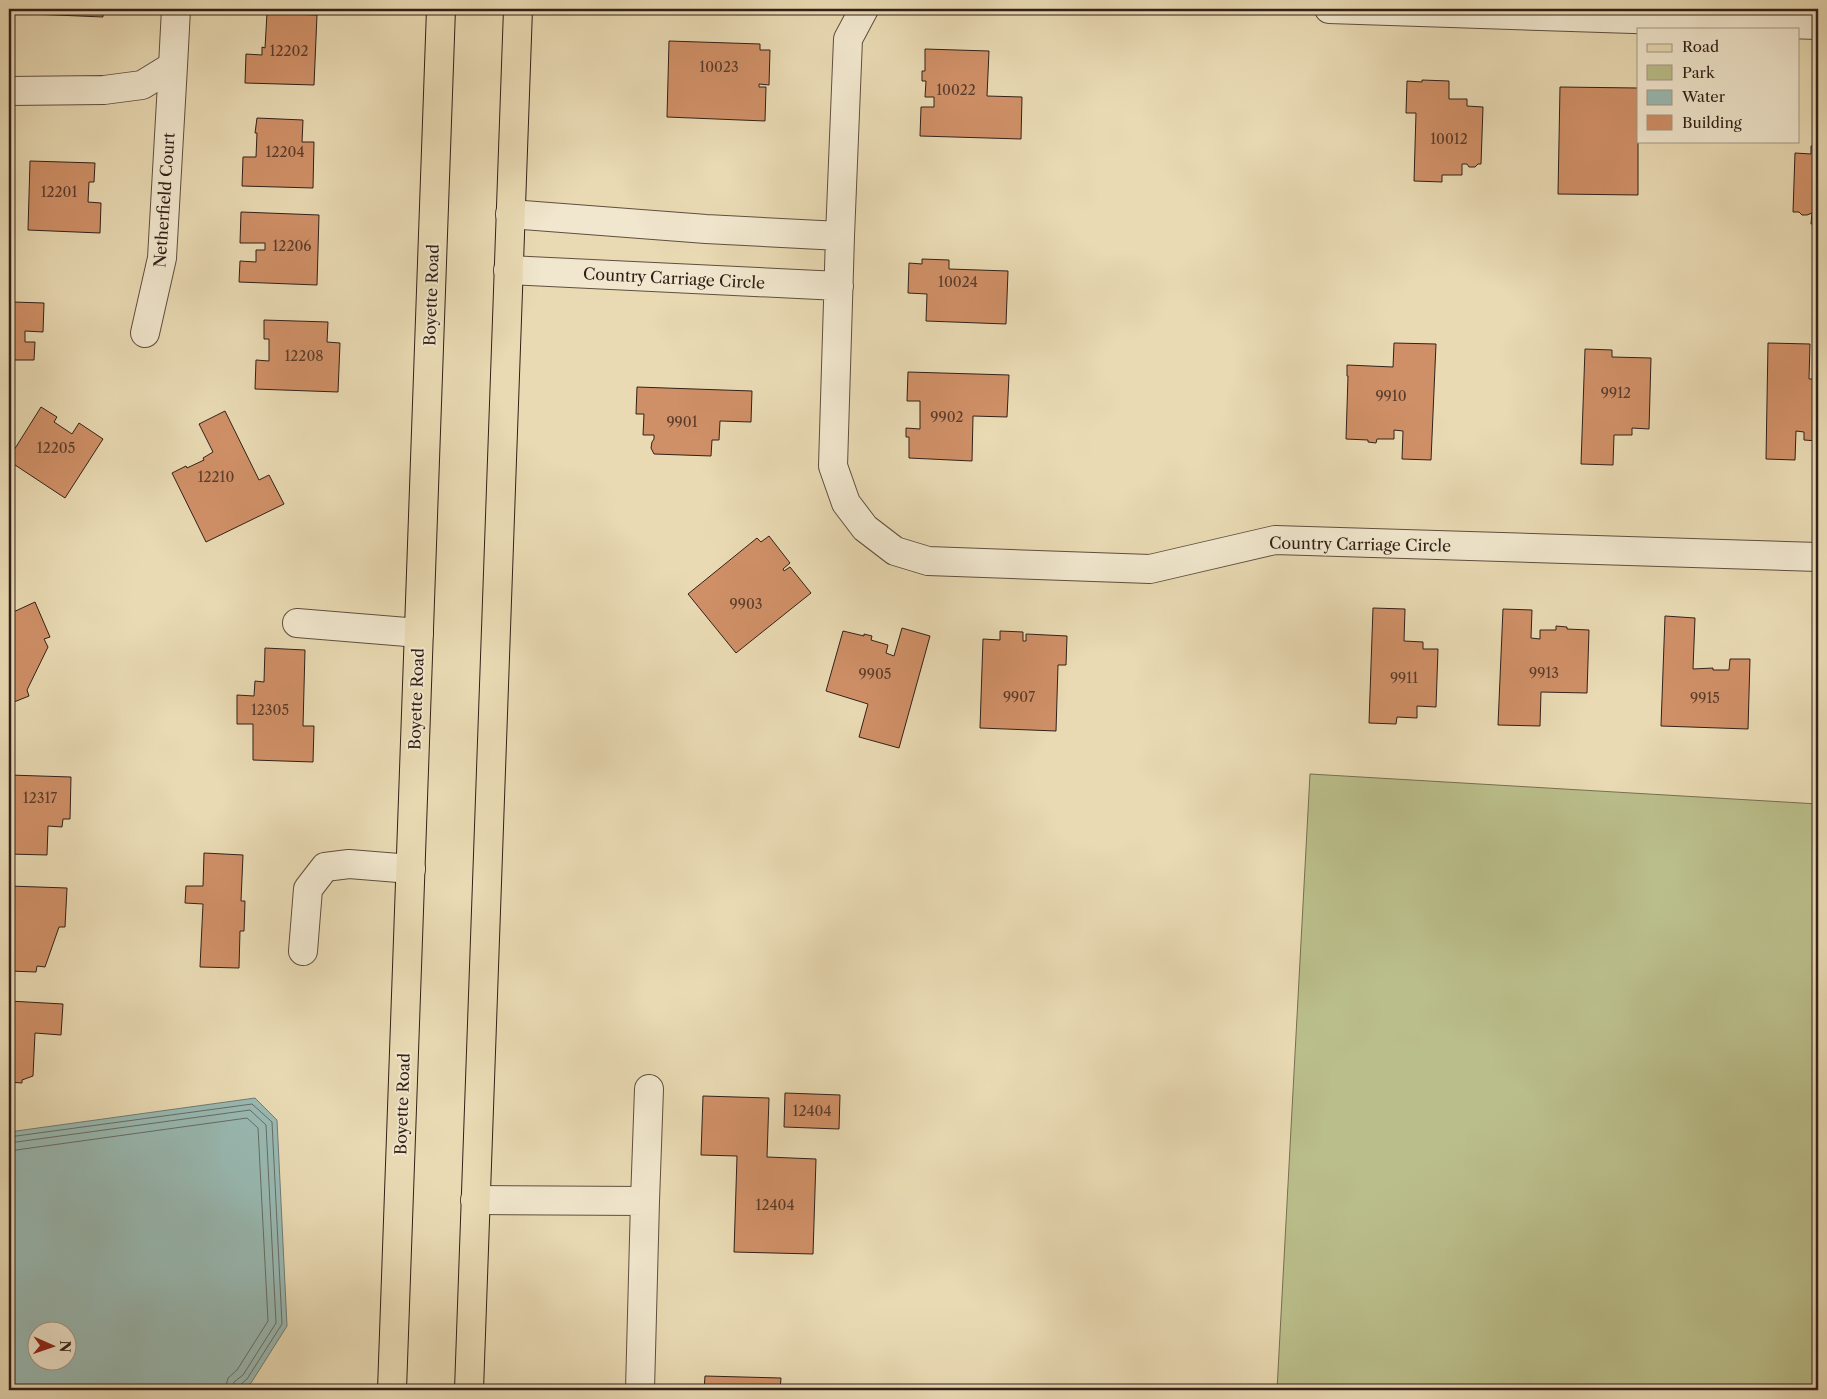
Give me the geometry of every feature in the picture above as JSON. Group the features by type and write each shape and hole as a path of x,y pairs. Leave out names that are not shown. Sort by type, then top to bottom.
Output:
{"main road":[{"name":"Boyette Road","path":"392,1390 441,9"},
{"path":"469,1390 518,9"}],"street":[{"name":"Netherfield Court","path":"145,333 162,258 176,9"},
{"name":"Country Carriage Circle","path":"864,9 848,39 833,466 846,503 865,528 895,552 928,561 1150,569 1275,540 1818,557"},
{"path":"1329,9 1818,25"},
{"path":"9,92 104,90 142,85 173,66"},
{"path":"510,214 706,230 840,236"},
{"name":"Country Carriage Circle","path":"508,270 839,286"},
{"path":"297,623 419,633"},
{"path":"303,951 308,889 325,867 349,864 411,869"},
{"path":"640,1390 649,1089"},
{"path":"475,1200 646,1202"}],"green space":[{"path":"1310,774 1818,804 1818,1390 1277,1390"}],"water":[{"path":"255,1098 277,1120 287,1326 251,1383 241,1390 9,1390 9,1132"}],"building":[{"path":"32,9 103,9 103,17 32,14"},
{"path":"267,13 317,15 314,85 245,83 246,54 262,55 262,47 265,48"},
{"path":"669,41 760,44 760,50 770,50 769,85 759,84 759,87 766,87 765,121 667,117"},
{"path":"925,49 989,51 987,96 1022,97 1021,139 920,136 921,107 934,107 934,97 925,97 926,81 922,81 922,71 925,71"},
{"path":"1422,80 1449,81 1449,99 1467,99 1467,106 1483,107 1481,164 1469,167 1467,164 1462,164 1462,175 1442,175 1442,182 1414,181 1416,113 1406,113 1407,81 1422,82"},
{"path":"1560,87 1637,88 1638,195 1558,194"},
{"path":"257,118 303,120 302,142 314,142 313,188 242,186 243,157 256,157 257,133 255,133"},
{"path":"1811,146 1818,146 1818,224 1811,224 1812,213 1802,215 1799,212 1793,212 1795,153 1811,154"},
{"path":"30,161 95,163 94,182 89,182 88,202 101,203 100,233 28,230"},
{"path":"241,212 319,215 317,285 239,282 240,261 256,262 256,250 265,250 265,243 240,243"},
{"path":"922,259 949,260 949,269 1008,271 1006,324 926,321 927,294 908,293 909,263 922,264"},
{"path":"9,299 13,299 13,302 44,303 43,332 25,331 25,342 35,342 34,360 9,360"},
{"path":"264,320 328,322 327,342 340,343 338,392 255,389 256,360 269,361 269,339 264,339"},
{"path":"1394,343 1436,344 1431,460 1402,459 1403,431 1394,430 1394,439 1377,439 1376,443 1368,442 1368,440 1346,439 1347,365 1393,367"},
{"path":"1768,343 1810,344 1809,379 1818,379 1818,441 1804,440 1804,432 1796,431 1795,460 1766,459"},
{"path":"1585,349 1612,350 1612,357 1651,358 1649,429 1632,428 1632,435 1614,435 1613,465 1581,464"},
{"path":"908,372 1009,375 1007,417 973,416 972,461 909,458 909,437 906,437 906,428 920,429 920,401 907,401"},
{"path":"637,387 752,391 751,422 720,421 719,440 712,440 711,456 654,454 651,448 654,435 643,435 644,414 636,414"},
{"path":"41,407 57,417 54,422 72,434 79,423 103,439 65,498 9,461 9,458"},
{"path":"225,411 259,480 269,475 284,504 206,542 172,473 204,460 203,458 213,452 199,424"},
{"path":"769,536 790,563 783,569 784,571 790,567 811,593 736,653 688,594 757,538 761,542"},
{"path":"35,602 50,637 44,639 48,647 27,690 29,696 9,704 9,614"},
{"path":"1373,608 1405,609 1404,641 1423,642 1423,649 1438,649 1436,707 1417,706 1417,718 1397,717 1396,724 1369,723"},
{"path":"1503,609 1532,610 1531,638 1540,639 1540,630 1556,630 1556,626 1567,627 1567,629 1589,630 1587,693 1541,692 1540,726 1498,725"},
{"path":"1665,616 1695,618 1693,669 1713,668 1713,670 1729,670 1730,659 1750,659 1748,729 1661,726"},
{"path":"902,628 930,636 899,748 859,737 868,704 826,691 843,631 872,636 871,640 888,645 886,653 894,656"},
{"path":"1000,631 1023,632 1023,641 1026,641 1026,634 1067,636 1066,665 1058,665 1056,731 980,728 983,639 1000,640"},
{"path":"265,648 305,650 303,726 314,726 313,762 253,760 253,724 237,724 237,695 254,696 255,681 264,682"},
{"path":"9,775 71,777 70,819 63,819 62,827 48,826 47,855 9,854"},
{"path":"204,853 243,855 241,901 245,901 244,931 240,931 239,968 200,967 203,904 185,903 186,886 203,886"},
{"path":"9,886 67,888 65,927 59,927 45,967 37,966 36,972 9,971"},
{"path":"9,1001 63,1004 61,1035 35,1033 33,1076 22,1080 22,1083 9,1082"},
{"path":"785,1093 840,1095 839,1129 784,1127"},
{"path":"703,1096 769,1098 767,1157 816,1159 813,1254 734,1252 737,1156 701,1155"},
{"path":"705,1376 781,1378 780,1390 704,1390"}]}
